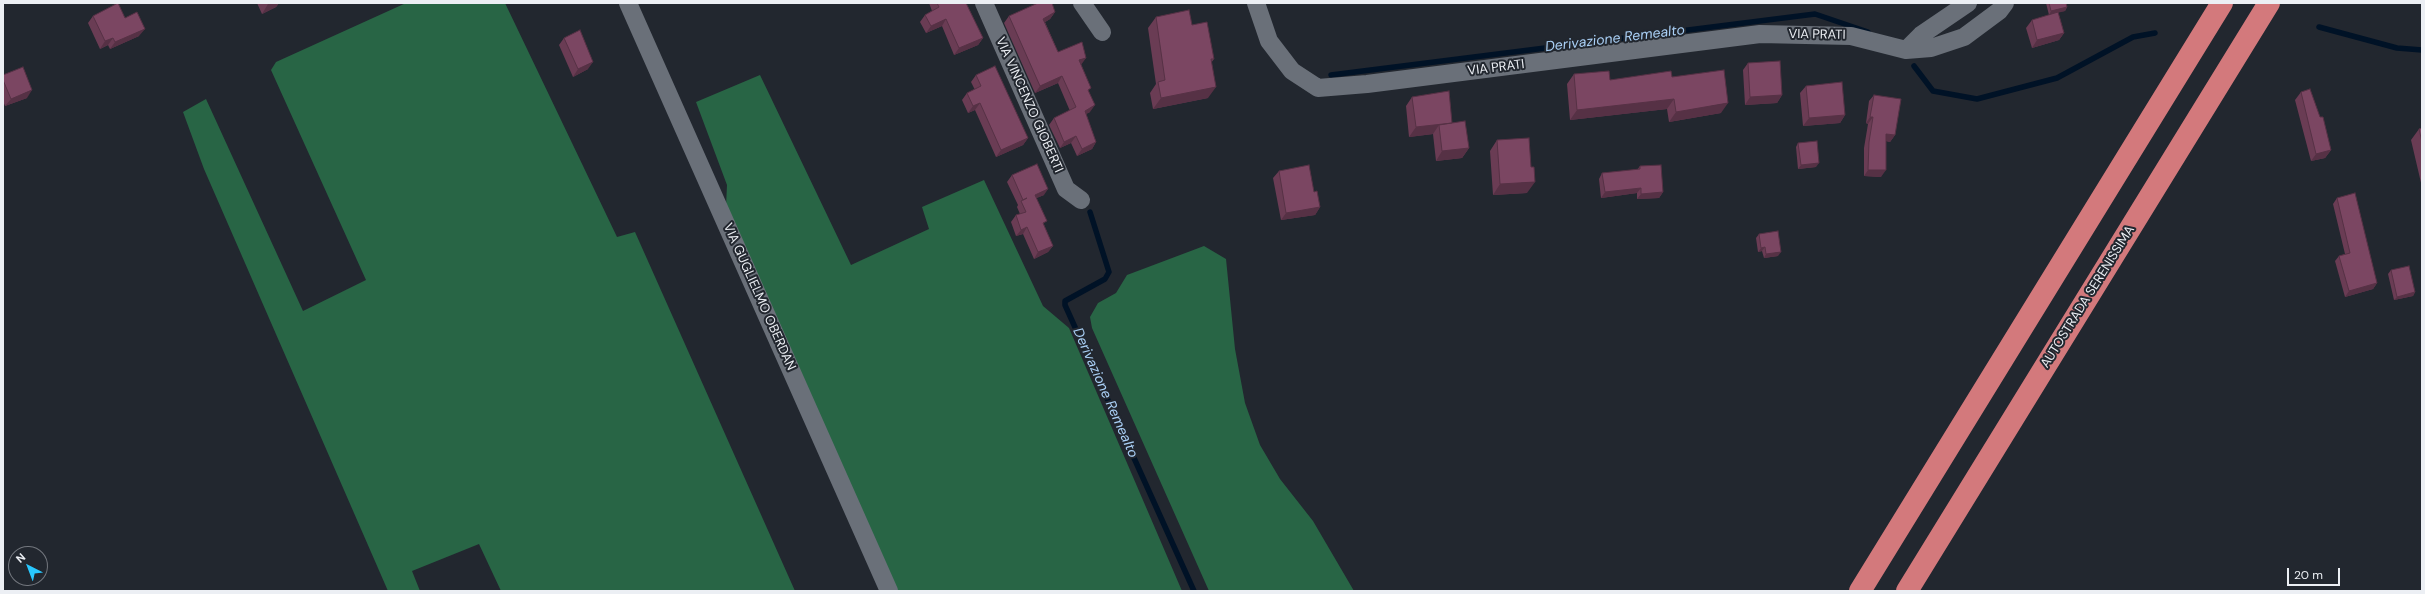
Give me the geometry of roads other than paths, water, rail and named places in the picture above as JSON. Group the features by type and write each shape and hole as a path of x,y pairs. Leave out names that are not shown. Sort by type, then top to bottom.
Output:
{"highway":[{"path":"1860,591 2222,3"},
{"name":"AUTOSTRADA SERENISSIMA","path":"1907,591 2269,3"}],"street":[{"name":"VIA GUGLIELMO OBERDAN","path":"628,3 889,591"},
{"name":"VIA VINCENZO GIOBERTI","path":"984,3 1066,189 1081,200"},
{"path":"1082,3 1102,32"},
{"name":"VIA PRATI","path":"1256,3 1269,41 1292,71 1318,88 1367,84 1760,34 1851,36 1906,50 1931,48 1964,37 1999,11 2005,3"},
{"path":"1906,50 1921,35 1968,3"}],"waterway":[{"name":"Derivazione Remealto","path":"1331,75 1815,14 1868,32"},
{"name":"Derivazione Remealto","path":"2319,27 2397,48 2422,50"},
{"name":"Derivazione Remealto","path":"1914,66 1933,91 1977,99 2057,78 2133,37 2155,33"},
{"name":"Derivazione Remealto","path":"1090,212 1109,272 1105,279 1065,301 1065,305 1194,591"}]}
